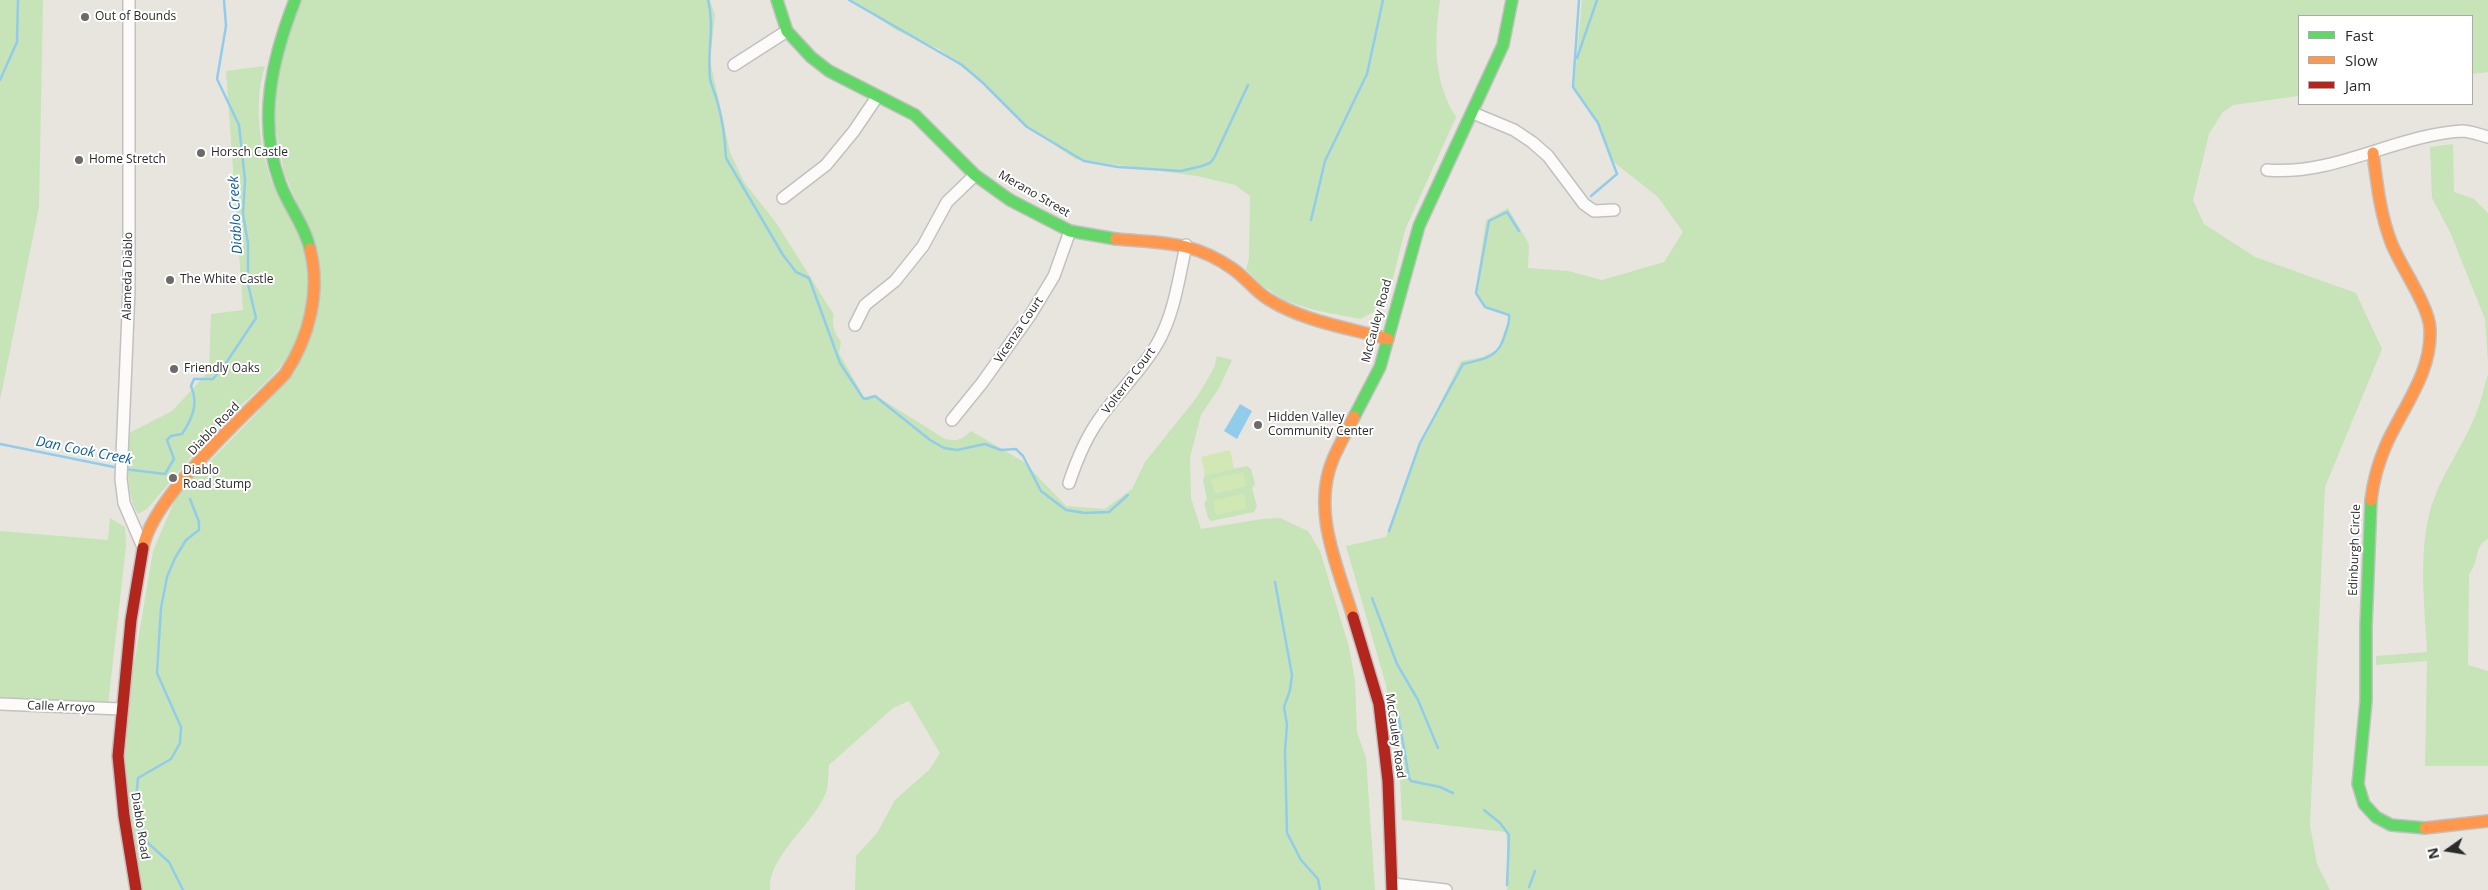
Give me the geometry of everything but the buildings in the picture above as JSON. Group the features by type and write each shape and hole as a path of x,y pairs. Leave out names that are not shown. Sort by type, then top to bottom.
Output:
{"street":[{"name":"Alameda Diablo","path":"129,0 129,290 121,479 124,503 143,547"},
{"name":"Diablo Road","path":"136,890 119,781 121,709 131,620 143,547 151,526 172,495 285,374 298,354 306,335 312,298 313,260 306,234 285,195 278,177 268,119 272,68 295,0"},
{"name":"Merano Street","path":"777,0 787,31 811,57 828,71 915,115 975,175 1010,200 1070,231 1107,238 1186,245 1211,254 1235,270 1268,299 1306,316 1388,339"},
{"name":"McCauley Road","path":"1393,887 1388,781 1380,704 1332,550 1323,508 1324,491 1332,460 1380,367 1419,226 1503,45 1512,0"},
{"path":"734,66 787,31"},
{"path":"784,198 826,165 854,131 877,97"},
{"path":"1472,112 1514,130 1532,142 1548,156 1584,204 1594,211 1614,210"},
{"path":"2267,170 2288,172 2373,153 2431,135 2464,131 2488,137"},
{"name":"Edinburgh Circle","path":"2373,153 2379,204 2386,228 2391,243 2418,295 2430,328 2429,346 2418,386 2386,446 2371,498 2366,626 2366,701 2358,784 2360,795 2370,813 2381,822 2392,826 2453,827 2488,821"},
{"path":"855,324 866,305 895,281 923,246 947,202 975,175"},
{"name":"Vicenza Court","path":"952,420 982,383 1031,314 1054,276 1070,231"},
{"name":"Volterra Court","path":"1069,483 1078,456 1096,423 1138,372 1157,343 1173,305 1186,245"},
{"name":"Calle Arroyo","path":"0,704 121,709"},
{"path":"1393,887 1446,890"}],"green space":[{"path":"0,0 43,0 39,207 0,400"},
{"path":"301,0 710,0 715,15 710,60 730,152 744,182 777,224 834,315 834,329 841,342 839,353 864,397 875,395 945,439 960,439 971,431 1024,462 1066,506 1105,509 1132,489 1145,462 1197,397 1214,368 1217,356 1232,360 1219,388 1201,415 1190,457 1191,498 1201,529 1280,518 1308,531 1320,551 1349,647 1355,680 1357,732 1366,758 1375,890 855,890 856,856 877,833 895,800 929,770 940,753 909,701 893,708 829,765 828,784 825,795 776,866 771,878 770,890 142,890 127,787 125,757 132,676 153,551 177,495 259,411 317,304 296,201 284,172 274,120 277,74"},
{"path":"851,0 1440,0 1436,46 1439,75 1448,103 1456,117 1405,230 1386,306 1360,319 1314,310 1284,300 1260,284 1246,269 1249,258 1250,196 1235,185 1197,176 1075,159 1023,123 981,82 939,49 896,30"},
{"path":"1582,0 2488,0 2488,72 2473,74 2473,15 2298,15 2298,96 2233,105 2222,113 2209,134 2193,200 2204,224 2255,257 2356,293 2382,349 2325,487 2310,825 2317,864 2330,890 1507,890 1509,863 1506,832 1402,820 1400,780 1386,685 1346,546 1386,537 1417,450 1461,361 1483,357 1498,349 1510,316 1482,304 1476,288 1486,220 1508,208 1529,244 1528,268 1568,271 1602,280 1664,262 1683,232 1658,197 1611,160 1597,120 1574,87"},
{"path":"265,66 259,106 260,134 272,181 296,228 304,254 307,296 303,323 292,350 272,376 211,434 147,509 138,514 129,486 129,433 172,411 209,371 211,314 243,310 226,71"},
{"path":"2453,144 2454,192 2474,199 2488,213 2488,362 2485,319 2450,232 2432,198 2430,147"},
{"path":"2488,374 2488,539 2480,546 2469,574 2468,665 2488,671 2488,766 2425,766 2427,661 2376,665 2376,656 2427,652 2423,564 2426,528 2434,498 2472,424"},
{"path":"1230,450 1234,469 1205,475 1201,457"},
{"path":"1247,466 1251,469 1255,484 1252,488 1257,507 1254,512 1211,521 1208,518 1204,503 1207,499 1203,480 1205,475"},
{"path":"1243,472 1246,486 1215,494 1211,479"},
{"path":"1244,493 1247,508 1216,515 1213,501"},
{"path":"110,518 125,527 126,546 108,705 0,697 0,531 108,540"}],"water":[{"path":"1240,404 1252,411 1237,439 1224,431"}],"waterway":[{"path":"0,80 17,42 18,0"},
{"name":"Diablo Creek","path":"124,469 165,474 174,459 167,440 171,436 182,434 189,423 193,411 194,399 191,386 194,379 213,379 224,366 256,318 248,284 248,243 243,214 245,180 239,125 217,79 226,26 224,0"},
{"path":"708,0 711,20 710,78 721,117 726,158 783,255 796,272 809,278 840,363 863,398 875,396 930,440 944,448 957,450 985,444 1001,450 1016,449 1023,456 1041,491 1066,510 1085,513 1109,512 1128,495"},
{"path":"849,0 962,65 1027,127 1084,161 1118,167 1181,171 1210,163 1248,85"},
{"path":"1311,220 1325,161 1367,74 1383,0"},
{"path":"1579,0 1573,87 1598,123 1617,174 1591,196"},
{"path":"1577,58 1597,0"},
{"path":"1389,531 1420,443 1463,364 1484,359 1499,349 1509,323 1509,315 1485,307 1476,293 1489,221 1507,212 1519,231"},
{"name":"Dan Cook Creek","path":"0,444 119,468"},
{"name":"Diablo Creek","path":"183,890 169,862 148,843 137,827 136,798 138,778 171,759 180,743 181,727 157,673 161,608 167,577 175,558 186,540 199,530 199,522 190,499"},
{"path":"1275,582 1292,675 1290,690 1284,707 1287,725 1285,751 1287,833 1301,860 1318,879 1320,890"},
{"path":"1372,598 1397,664 1418,700 1438,748"},
{"path":"1398,713 1411,781 1440,787 1453,793"},
{"path":"1484,810 1500,823 1509,835 1507,885"},
{"path":"1529,887 1535,871"}],"traffic: fast":[{"path":"295,0 274,67 270,90 269,137 280,183 308,240 310,249"},
{"path":"777,0 787,31 811,57 829,71 915,115 975,175 1010,200 1070,231 1116,239"},
{"path":"1354,417 1380,367 1419,226 1503,45 1512,0"},
{"path":"2371,500 2366,626 2366,701 2358,784 2364,804 2376,817 2391,825 2425,828"}],"traffic: slow":[{"path":"2371,500 2383,451 2421,375 2429,345 2430,329 2420,297 2395,252 2387,231 2379,198 2373,153"},
{"path":"1116,239 1177,245 1205,253 1233,269 1263,296 1281,307 1311,318 1388,339"},
{"path":"143,548 150,527 164,504 182,481 203,456 285,374 293,360 301,345 311,314 314,282 310,249"},
{"path":"1353,617 1329,539 1325,499 1327,479 1333,459 1354,417"},
{"path":"2425,828 2488,821"}],"traffic: jam":[{"path":"136,890 124,816 118,756 131,620 143,548"},
{"path":"1353,617 1379,704 1388,781 1392,890"}],"place":[{"name":"Out of Bounds","path":"85,17"},
{"name":"Horsch Castle","path":"201,153"},
{"name":"Home Stretch","path":"79,160"},
{"name":"The White Castle","path":"170,280"},
{"name":"Friendly Oaks","path":"174,369"},
{"name":"Hidden Valley Community Center","path":"1258,425"},
{"name":"Diablo Road Stump","path":"173,478"}]}
